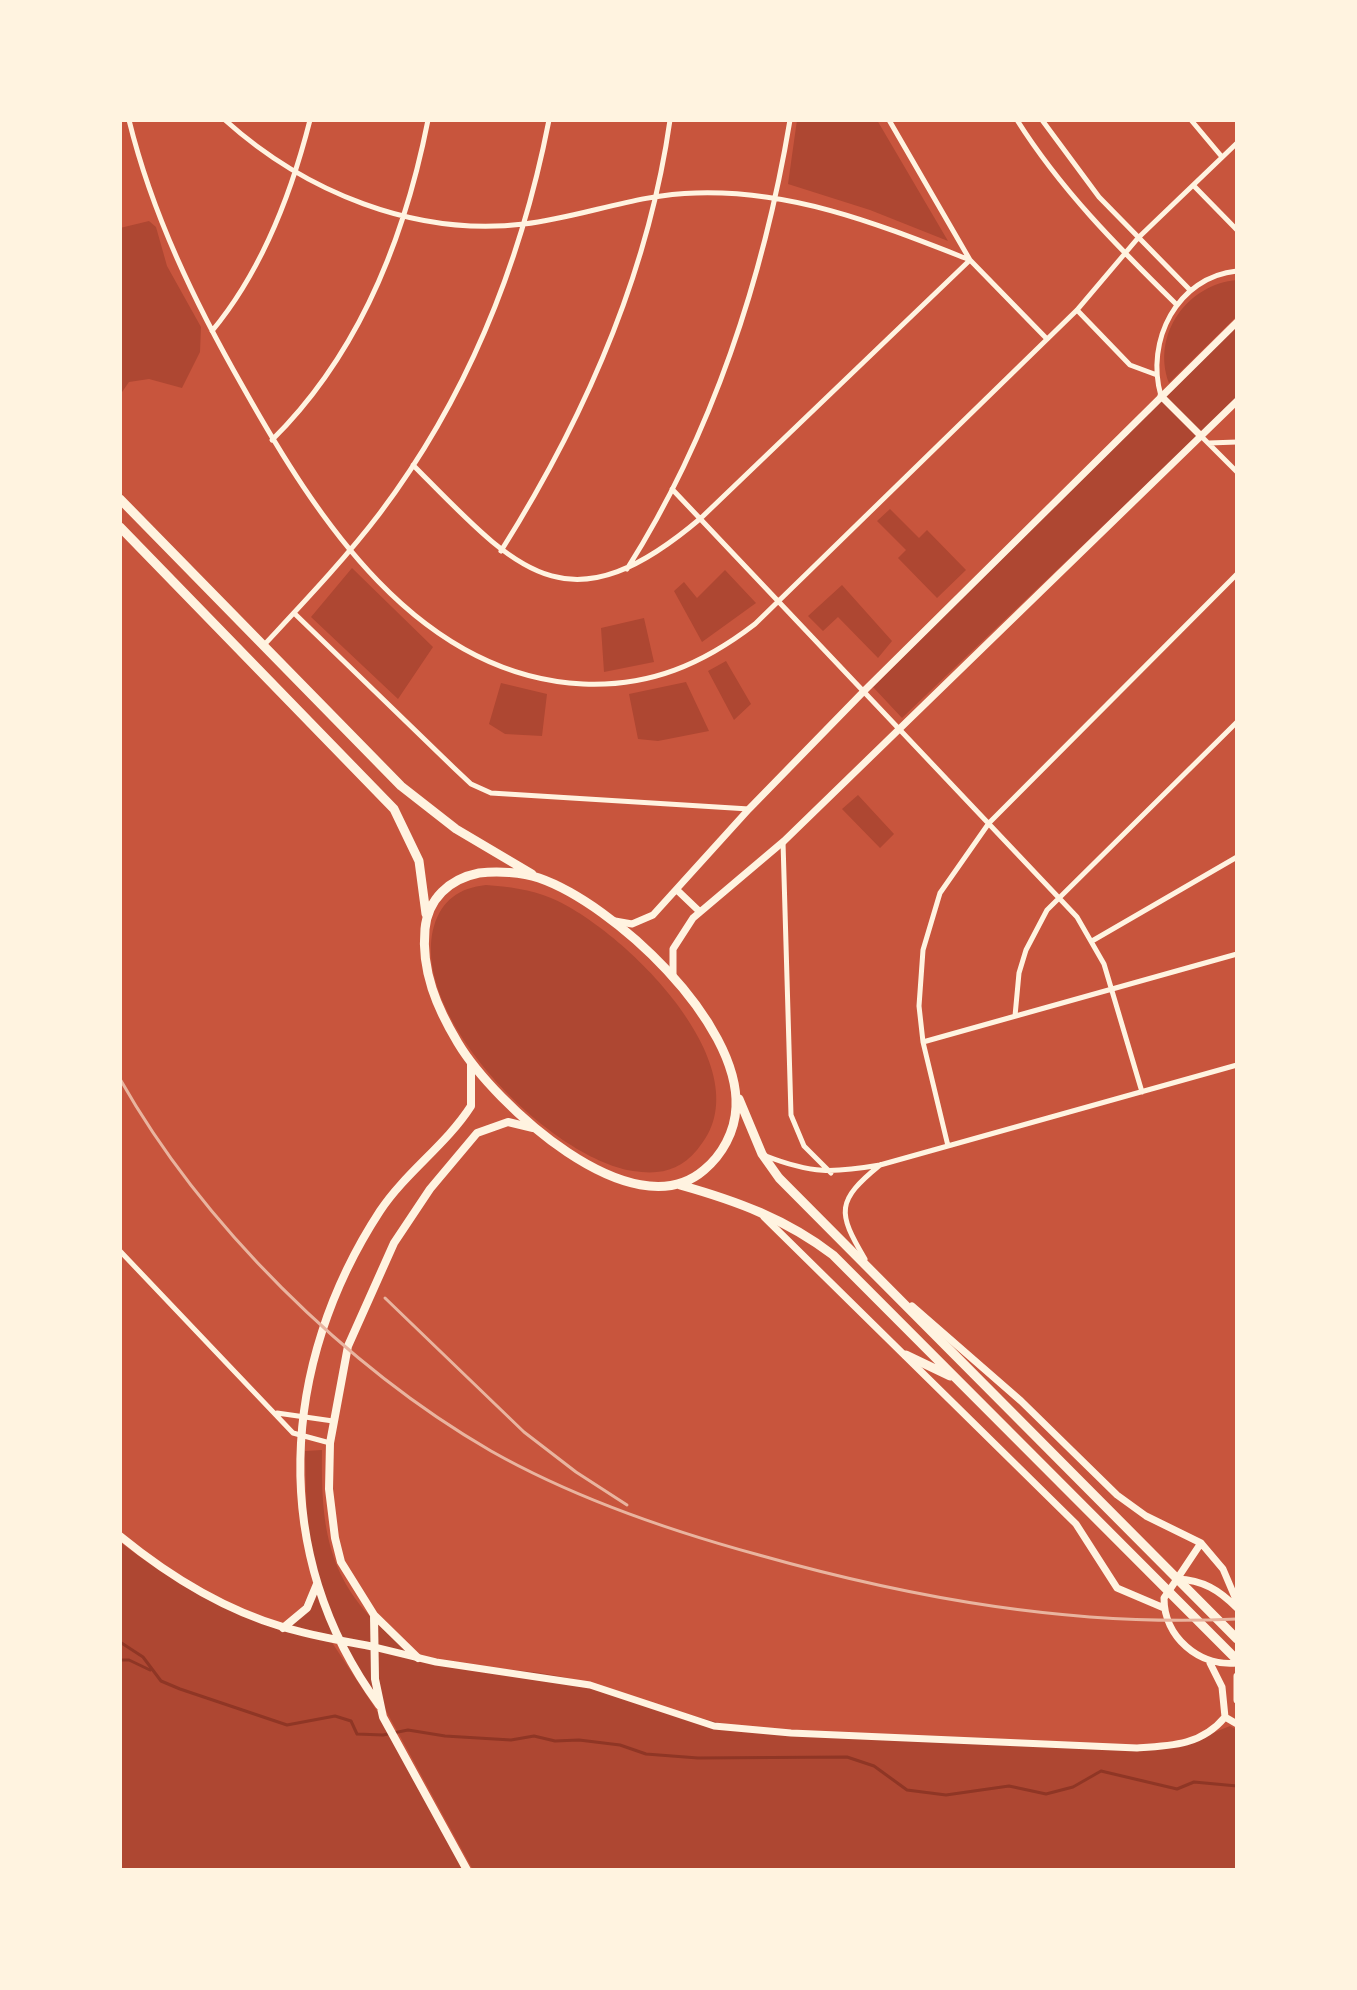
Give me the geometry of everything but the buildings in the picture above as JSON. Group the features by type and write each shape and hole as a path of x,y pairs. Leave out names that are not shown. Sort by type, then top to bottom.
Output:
{"main road":[{"path":"120,499 401,786 456,829 613,921 673,975 709,1027 762,1154 779,1178 898,1294 982,1385 1237,1639"},
{"path":"120,527 394,809 419,861 427,915 424,945 430,986 471,1062 533,1128 611,1175 633,1182 680,1185 750,1206 793,1227 833,1255 1237,1661"},
{"path":"427,915 443,889 468,875 487,872 538,877"},
{"path":"380,1706 337,1639 317,1583 301,1520 298,1483 301,1438 316,1358 355,1257 392,1193 471,1106 471,1062"},
{"path":"680,1185 712,1163 724,1147 736,1109 735,1089"},
{"path":"418,1658 374,1615 341,1562 331,1511 330,1443 348,1346 363,1306 394,1243 430,1189 477,1133 492,1125 508,1122 533,1128"},
{"path":"906,1355 955,1378"},
{"path":"120,1536 148,1560 204,1595 283,1628 374,1647"},
{"path":"283,1628 307,1608 317,1583"},
{"path":"374,1615 374,1647 383,1717 467,1870"}],"street":[{"path":"129,120 146,187 212,331 272,440 351,550 406,607 469,655 531,677 564,683 639,682 673,672 732,642 778,604 1077,310 1138,238 1195,187 1237,143"},
{"path":"225,120 250,143 295,173 345,198 404,215 465,224 525,224 656,195 698,192 774,196 865,219 970,260"},
{"path":"212,331 245,284 271,233 295,173 310,120"},
{"path":"272,440 307,402 347,345 378,282 404,215 428,120"},
{"path":"264,645 351,550 413,465 479,349 525,224 549,120"},
{"path":"501,551 549,474 584,404 620,317 656,195 670,120"},
{"path":"627,570 672,489 732,350 774,196 790,120"},
{"path":"889,120 970,260 1047,339"},
{"path":"1017,120 1082,208 1177,305"},
{"path":"1042,120 1090,187 1190,290"},
{"path":"1191,120 1222,157"},
{"path":"1195,187 1237,230"},
{"path":"413,465 515,562 550,576 586,578 627,570 661,552 701,518 970,260"},
{"path":"1237,271 1215,275 1190,290 1177,305 1162,333 1157,375 1161,396 1237,472"},
{"path":"1077,310 1130,365 1157,375"},
{"path":"613,921 644,922 865,690 1237,322"},
{"path":"673,975 677,939 700,912 783,842 1204,440 1237,401"},
{"path":"1204,440 1237,442"},
{"path":"672,489 778,604 865,690 1059,895 1092,941 1112,989 1142,1092"},
{"path":"948,1146 923,1042 919,973 930,915 954,869 989,823 1237,574"},
{"path":"294,613 471,784 491,793 749,809"},
{"path":"1015,1016 1019,973 1026,950 1036,927 1059,895 1237,722"},
{"path":"783,842 791,1115 804,1146 832,1173"},
{"path":"1092,941 1237,857"},
{"path":"677,890 700,912"},
{"path":"923,1042 1237,954"},
{"path":"762,1154 800,1169 832,1173 880,1165 1237,1065"},
{"path":"869,1266 844,1222 843,1208 847,1196 880,1165"},
{"path":"750,1206 795,1244 1076,1524 1117,1588 1164,1608"},
{"path":"120,1251 301,1438 330,1443"},
{"path":"898,1294 1021,1401 1117,1495 1146,1516 1201,1543 1223,1569 1237,1602"},
{"path":"276,1412 333,1421"},
{"path":"374,1647 418,1658 559,1678 685,1719 753,1731 1137,1748 1194,1740 1214,1730 1225,1717 1222,1687 1210,1662 1181,1641 1164,1608 1164,1598 1201,1543"},
{"path":"1177,1579 1211,1586 1237,1608"},
{"path":"1210,1662 1237,1661"},
{"path":"1237,1676 1237,1700"},
{"path":"1225,1717 1237,1724"}],"shaded area":[{"path":"797,120 877,120 948,241 870,210 788,184"},
{"path":"149,221 156,227 167,266 201,327 200,352 182,388 149,379 129,382 120,395 120,228"},
{"path":"1237,280 1237,316 1169,383 1165,347 1178,315 1189,301 1203,291"},
{"path":"1237,326 1237,398 902,718 873,687"},
{"path":"890,509 919,538 927,530 966,570 937,598 898,558 906,550 877,521"},
{"path":"352,568 433,647 398,699 311,617"},
{"path":"725,570 756,603 702,642 674,591 684,582 697,598"},
{"path":"842,585 892,641 878,658 838,617 823,631 808,616"},
{"path":"644,618 654,662 604,672 601,628"},
{"path":"726,661 751,704 734,720 708,671"},
{"path":"686,682 709,731 658,741 638,739 629,694"},
{"path":"501,683 547,694 542,736 505,734 489,724"},
{"path":"858,795 894,834 880,848 842,809"},
{"path":"486,885 535,892 580,914 614,938 647,969 678,1005 701,1043 715,1081 715,1117 697,1150 683,1163 668,1170 633,1171 600,1160 563,1140 527,1111 493,1077 464,1040 442,1000 432,962 434,926 442,909 453,897"},
{"path":"322,1450 326,1525 338,1568 363,1609 397,1641 421,1656 463,1665 572,1679 711,1721 759,1730 1143,1747 1188,1743 1230,1726 1237,1730 1237,1870 473,1870 384,1707 338,1637 286,1624 303,1606 317,1576 307,1524 305,1451"},
{"path":"120,1542 172,1578 220,1604 270,1624 331,1641 377,1711 463,1870 120,1870"}],"waterway":[{"path":"120,1642 143,1657 161,1681 287,1725 335,1716 351,1721 357,1734 383,1735 408,1730 511,1740 534,1736 555,1741 579,1740 620,1745 646,1754 698,1758 847,1757 874,1766 907,1790 946,1795 1009,1786 1046,1794 1073,1787 1101,1771 1177,1789 1194,1782 1237,1786"},
{"path":"120,1660 129,1660 150,1670"}],"railway":[{"path":"120,1079 192,1186 235,1238 332,1335 383,1378 437,1417 491,1451 555,1484 690,1535 818,1571 936,1597 1115,1619 1237,1619"},
{"path":"385,1298 524,1432 576,1472 627,1505"}]}
